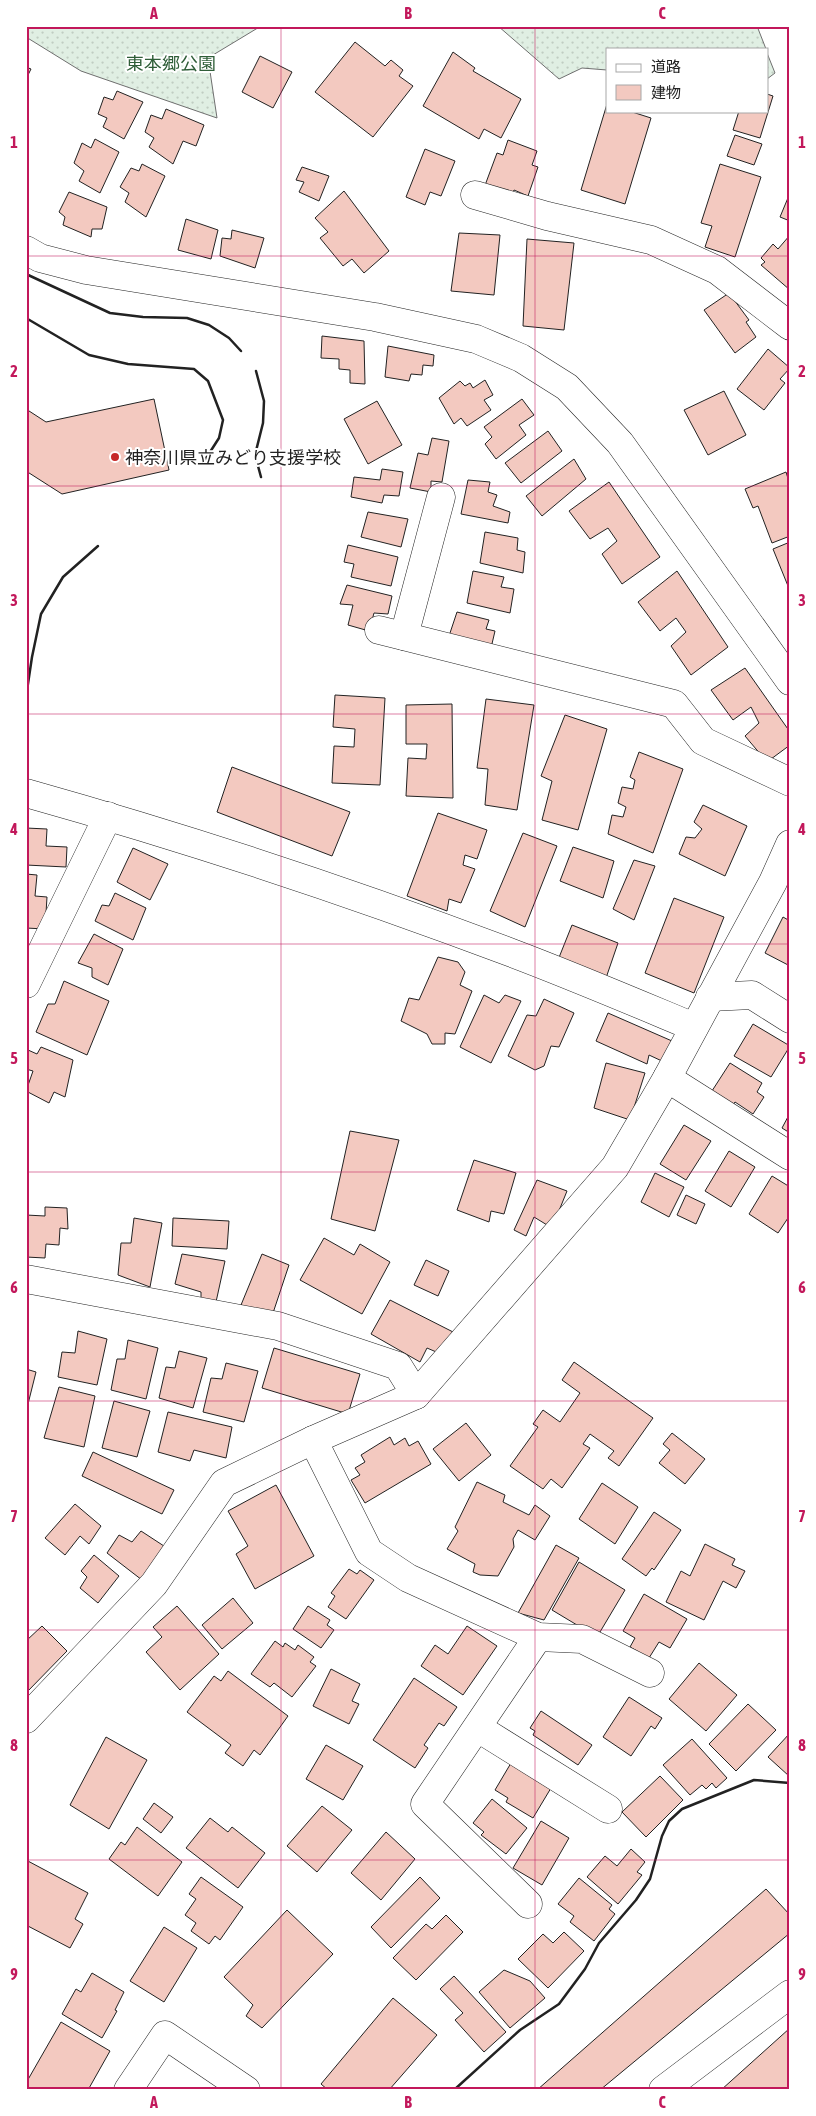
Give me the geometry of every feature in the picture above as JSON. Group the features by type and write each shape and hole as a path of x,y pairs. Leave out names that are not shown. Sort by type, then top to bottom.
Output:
{"street":[{"path":"475,195 547,216 651,240 717,270 790,326"},
{"path":"26,250 40,258 86,270 375,317 476,339 521,358 567,387 620,443 790,681"},
{"path":"441,497 392,633 674,704 703,741 790,782"},
{"path":"26,793 108,816 331,888 514,953 694,1027"},
{"path":"26,984 108,816"},
{"path":"26,1719 154,1584 224,1483 313,1440 416,1395 615,1167 667,1078 710,996 781,887 790,844"},
{"path":"710,996 752,995 790,1018"},
{"path":"667,1078 790,1156"},
{"path":"26,1280 278,1326 398,1366 416,1395"},
{"path":"313,1440 369,1552 408,1578 538,1637 582,1639 650,1673"},
{"path":"528,1904 425,1804 538,1637"},
{"path":"478,1728 608,1809"},
{"path":"663,2090 790,1994"},
{"path":"128,2090 165,2035 246,2090"}],"green space":[{"name":"東本郷公園","path":"26,26 261,26 208,58 217,118 81,71 26,37"},
{"path":"498,26 757,26 766,48 606,48 606,70 582,68 559,79"},
{"path":"768,56 775,73 768,78"}],"building":[{"path":"355,42 385,66 391,60 403,70 399,76 413,86 373,137 315,92"},
{"path":"453,52 475,68 473,71 521,99 501,138 484,129 479,139 423,106"},
{"path":"260,56 292,72 273,108 242,92"},
{"path":"26,67 31,69 26,79"},
{"path":"117,91 143,102 124,139 103,127 107,118 98,114 104,97 113,100"},
{"path":"768,94 773,96 760,138 733,130 739,112 768,112"},
{"path":"606,107 606,112 632,112 651,118 625,204 581,190"},
{"path":"166,109 204,125 196,146 183,141 173,164 149,147 154,138 145,132 151,115 162,119"},
{"path":"735,135 762,144 754,165 727,156"},
{"path":"95,139 119,152 100,193 79,181 84,171 74,163 82,143 91,148"},
{"path":"508,140 537,151 532,165 538,167 528,196 514,190 510,198 484,188 497,153 503,155"},
{"path":"425,149 455,161 441,196 430,192 425,205 406,197"},
{"path":"142,164 165,176 146,217 125,202 129,193 120,187 131,168 139,171"},
{"path":"720,164 761,177 735,257 705,247 712,226 701,223"},
{"path":"302,167 329,176 319,201 299,192 304,182 296,180"},
{"path":"344,191 389,251 364,273 352,259 343,266 320,238 328,232 315,218"},
{"path":"69,192 107,207 102,229 92,229 91,237 63,225 65,217 59,212"},
{"path":"790,193 790,221 780,217"},
{"path":"186,219 218,230 211,259 178,250"},
{"path":"232,230 264,238 255,268 220,256 222,238 231,239"},
{"path":"459,233 500,235 494,295 451,291"},
{"path":"790,235 790,290 761,265 765,262 761,258 773,244 778,249"},
{"path":"527,239 574,243 564,330 523,326"},
{"path":"729,293 749,320 746,322 756,337 735,353 704,310"},
{"path":"322,336 364,341 365,384 350,383 350,370 339,369 339,359 321,358"},
{"path":"388,346 434,355 433,366 423,365 422,375 411,374 409,381 385,377"},
{"path":"768,349 790,368 780,379 785,383 764,410 737,389"},
{"path":"485,380 493,395 484,400 491,410 467,426 461,418 454,424 439,398 460,381 465,386 470,383 473,388"},
{"path":"724,391 746,435 708,455 684,410"},
{"path":"154,399 169,470 62,494 26,471 26,409 46,422"},
{"path":"522,399 534,415 519,425 526,435 496,459 485,444 492,437 484,427"},
{"path":"377,401 402,445 368,464 344,419"},
{"path":"548,431 562,451 521,483 505,463"},
{"path":"432,438 449,441 442,482 431,481 431,492 410,488 418,453 428,455"},
{"path":"574,459 586,479 542,516 526,496"},
{"path":"382,469 403,472 399,496 384,495 382,503 351,497 354,477 380,480"},
{"path":"786,472 790,485 790,536 772,543 758,506 753,508 745,489"},
{"path":"468,480 490,482 488,492 497,495 493,506 510,512 508,523 461,514"},
{"path":"609,482 660,557 622,584 602,554 617,541 608,528 590,539 569,511"},
{"path":"368,512 408,519 401,547 361,537"},
{"path":"485,532 518,538 517,550 525,552 523,573 480,563"},
{"path":"790,542 790,585 788,586 773,549"},
{"path":"348,545 398,557 391,586 351,577 354,564 344,562"},
{"path":"473,571 504,577 501,587 514,589 510,613 467,603"},
{"path":"677,571 728,647 691,675 671,646 686,632 676,618 660,631 638,602"},
{"path":"347,585 392,596 388,614 374,613 369,631 348,625 353,605 340,604"},
{"path":"457,612 489,620 486,629 495,631 491,648 448,639"},
{"path":"745,668 790,732 790,745 767,762 745,736 759,723 751,707 733,720 711,690"},
{"path":"335,695 385,698 380,785 332,783 334,746 354,747 355,729 333,727"},
{"path":"486,699 534,705 517,810 485,805 488,769 477,768"},
{"path":"452,704 453,798 406,796 408,758 426,759 427,744 406,744 406,705"},
{"path":"565,715 607,729 578,830 542,820 552,781 541,776"},
{"path":"639,752 683,769 653,853 608,834 612,815 623,817 626,807 618,803 622,787 633,789 635,780 630,777"},
{"path":"232,767 350,812 332,856 217,812"},
{"path":"703,805 747,826 725,876 679,854 686,837 695,838 702,829 694,822"},
{"path":"438,813 487,830 477,859 465,855 463,865 475,869 461,903 449,899 447,911 407,896"},
{"path":"26,828 47,829 46,846 67,847 66,867 26,865"},
{"path":"523,833 557,846 525,927 490,911"},
{"path":"573,847 614,861 603,898 560,881"},
{"path":"133,848 168,864 150,900 117,882"},
{"path":"634,860 655,866 634,920 613,909"},
{"path":"26,874 37,875 35,896 47,897 45,929 26,928"},
{"path":"115,893 146,908 133,940 95,921 102,905 109,906"},
{"path":"674,898 724,917 694,993 645,973"},
{"path":"783,917 790,921 790,966 765,953"},
{"path":"572,925 618,943 606,978 558,960"},
{"path":"94,934 123,949 108,985 92,977 92,968 78,963"},
{"path":"438,957 458,962 465,972 460,985 472,991 455,1034 445,1033 445,1044 432,1044 427,1034 401,1021 409,998 419,1000"},
{"path":"64,981 109,1001 87,1055 36,1032 48,1004 55,1004"},
{"path":"484,995 499,1003 505,995 521,1001 491,1063 460,1047"},
{"path":"544,999 574,1013 559,1047 551,1046 544,1066 535,1070 508,1056 527,1015 536,1016"},
{"path":"608,1013 672,1041 664,1062 649,1055 647,1064 596,1041"},
{"path":"753,1024 790,1046 771,1077 734,1056"},
{"path":"41,1047 73,1060 65,1097 54,1092 49,1103 26,1091 33,1071 26,1069 26,1054 28,1050 37,1054"},
{"path":"606,1063 645,1073 630,1120 594,1108"},
{"path":"730,1063 762,1083 757,1092 764,1097 753,1114 735,1102 731,1108 710,1094"},
{"path":"790,1113 790,1133 782,1128"},
{"path":"684,1125 711,1141 686,1180 660,1164"},
{"path":"350,1131 399,1140 375,1231 331,1219"},
{"path":"729,1151 755,1167 731,1207 705,1191"},
{"path":"474,1160 516,1173 504,1214 491,1211 489,1222 457,1210"},
{"path":"655,1173 684,1187 669,1217 641,1202"},
{"path":"772,1176 790,1187 790,1215 778,1233 749,1214"},
{"path":"537,1180 567,1191 552,1228 534,1217 526,1236 514,1230"},
{"path":"686,1195 705,1204 696,1224 677,1215"},
{"path":"45,1207 67,1208 68,1229 60,1228 59,1245 46,1244 45,1258 26,1257 26,1215 45,1216"},
{"path":"134,1218 162,1223 150,1287 118,1275 121,1243 131,1243"},
{"path":"173,1218 229,1221 227,1249 172,1246"},
{"path":"324,1238 354,1255 360,1244 390,1262 362,1314 300,1280"},
{"path":"182,1254 225,1261 216,1302 201,1300 201,1292 175,1284"},
{"path":"262,1254 289,1265 272,1316 241,1305"},
{"path":"426,1260 449,1271 438,1296 414,1285"},
{"path":"390,1300 457,1334 441,1354 427,1348 420,1362 371,1334"},
{"path":"78,1331 107,1339 97,1385 58,1377 62,1352 75,1353"},
{"path":"128,1340 158,1348 146,1399 111,1390 117,1359 125,1359"},
{"path":"274,1348 360,1374 348,1414 262,1388"},
{"path":"179,1351 207,1358 193,1408 159,1398 166,1367 175,1368"},
{"path":"574,1362 653,1418 619,1466 608,1458 614,1451 590,1434 583,1444 590,1448 562,1488 551,1479 543,1489 510,1466 538,1427 533,1424 543,1410 560,1422 580,1393 562,1380"},
{"path":"226,1363 258,1371 244,1422 203,1412 211,1378 222,1379"},
{"path":"26,1369 36,1372 26,1412"},
{"path":"59,1387 95,1396 84,1447 44,1438"},
{"path":"114,1401 150,1411 137,1457 102,1448"},
{"path":"168,1412 232,1427 226,1458 194,1450 190,1461 158,1452"},
{"path":"466,1423 491,1455 459,1481 433,1449"},
{"path":"672,1433 705,1459 685,1484 659,1463 670,1450 663,1444"},
{"path":"390,1437 394,1445 405,1438 409,1446 418,1441 431,1464 365,1503 351,1480 360,1475 355,1468 365,1462 361,1455"},
{"path":"93,1452 174,1490 162,1514 82,1476"},
{"path":"477,1482 505,1495 503,1502 529,1515 535,1505 550,1516 535,1540 518,1530 513,1539 514,1547 498,1576 480,1575 473,1572 475,1564 447,1549 458,1531 455,1527"},
{"path":"602,1483 638,1507 615,1544 579,1519"},
{"path":"276,1485 314,1556 255,1589 236,1554 248,1546 228,1511"},
{"path":"75,1504 101,1526 89,1544 80,1536 65,1555 45,1538"},
{"path":"654,1512 681,1530 654,1570 652,1568 646,1576 622,1559"},
{"path":"141,1531 167,1548 142,1580 107,1553 119,1535 132,1542"},
{"path":"705,1544 735,1559 732,1565 745,1571 736,1588 723,1581 704,1620 666,1602 681,1571 690,1576"},
{"path":"556,1545 579,1558 544,1620 518,1613"},
{"path":"94,1555 119,1576 98,1603 80,1588 87,1577 81,1571"},
{"path":"579,1562 625,1590 597,1637 552,1610"},
{"path":"349,1569 357,1574 360,1570 374,1580 346,1619 328,1607 335,1596 331,1593"},
{"path":"644,1594 687,1619 670,1648 659,1642 649,1658 630,1647 635,1638 623,1631"},
{"path":"233,1598 253,1623 222,1649 202,1625"},
{"path":"177,1606 219,1654 180,1690 146,1652 162,1637 153,1627"},
{"path":"308,1606 330,1620 327,1625 334,1630 321,1648 293,1629"},
{"path":"42,1626 67,1651 26,1693 26,1641"},
{"path":"467,1626 497,1646 463,1695 421,1666 435,1645 448,1654"},
{"path":"275,1641 283,1647 285,1643 295,1650 298,1645 314,1657 310,1662 316,1666 292,1697 274,1683 270,1687 251,1674"},
{"path":"699,1663 737,1695 706,1731 669,1699"},
{"path":"331,1669 360,1684 352,1701 359,1704 349,1724 313,1706"},
{"path":"228,1671 288,1716 260,1755 254,1750 243,1766 225,1753 231,1745 187,1712 214,1676 221,1681"},
{"path":"414,1678 457,1707 444,1726 439,1723 424,1745 428,1748 415,1768 373,1740"},
{"path":"629,1697 662,1718 655,1729 651,1726 631,1756 603,1737"},
{"path":"748,1704 776,1730 736,1771 709,1744"},
{"path":"541,1711 592,1745 578,1765 533,1735 535,1731 530,1728"},
{"path":"790,1733 790,1775 789,1776 768,1757"},
{"path":"106,1737 147,1760 109,1829 70,1805"},
{"path":"692,1739 727,1778 716,1788 712,1783 706,1789 702,1785 690,1795 663,1765"},
{"path":"326,1745 363,1766 343,1800 306,1779"},
{"path":"511,1763 551,1788 533,1818 506,1802 508,1798 495,1790"},
{"path":"660,1776 683,1800 646,1837 622,1812"},
{"path":"492,1799 527,1828 506,1854 481,1835 484,1832 473,1823"},
{"path":"154,1803 173,1817 161,1833 143,1819"},
{"path":"322,1806 352,1830 317,1872 287,1846"},
{"path":"210,1818 228,1832 232,1827 265,1853 238,1888 186,1848"},
{"path":"541,1821 569,1838 542,1885 513,1868"},
{"path":"137,1827 182,1862 158,1896 109,1859 121,1842 125,1845"},
{"path":"386,1832 415,1859 381,1900 351,1873"},
{"path":"631,1849 645,1862 637,1872 642,1875 618,1904 587,1877 605,1856 617,1866"},
{"path":"26,1860 88,1893 75,1919 83,1924 70,1948 26,1925"},
{"path":"201,1877 243,1907 220,1940 215,1936 209,1944 191,1931 196,1923 185,1915 196,1899 189,1894"},
{"path":"420,1877 440,1898 391,1948 371,1927"},
{"path":"579,1878 612,1905 609,1909 615,1914 594,1941 570,1922 574,1916 558,1904"},
{"path":"766,1889 790,1915 790,1933 600,2090 537,2090"},
{"path":"287,1910 333,1954 262,2028 246,2016 253,2005 224,1977"},
{"path":"446,1915 463,1932 416,1980 393,1958 426,1924 432,1929"},
{"path":"164,1927 197,1948 164,2002 130,1981"},
{"path":"564,1932 584,1951 548,1988 518,1959 543,1934 553,1943"},
{"path":"504,1970 530,1981 545,1998 510,2028 479,1992"},
{"path":"92,1973 124,1992 115,2010 117,2011 102,2038 62,2014 76,1989 81,1992"},
{"path":"454,1976 506,2032 484,2052 455,2020 463,2013 440,1989"},
{"path":"393,1998 437,2035 389,2090 328,2090 321,2084"},
{"path":"61,2022 110,2051 88,2090 27,2090 26,2083"},
{"path":"790,2028 790,2090 721,2090"}],"wall":[{"path":"26,274 110,313 143,317 187,318 209,325 229,338 241,351"},
{"path":"26,318 89,355 128,364 194,369 208,381 223,420 219,438 203,463"},
{"path":"256,371 264,401 263,423 255,455 261,477"},
{"path":"26,697 41,614 63,577 98,546"},
{"path":"454,2090 520,2030 559,2004 585,1969 599,1943 636,1900 650,1879 662,1836 669,1821 682,1809 754,1780 790,1783"}],"place":[{"name":"神奈川県立みどり支援学校","path":"115,457"}]}
